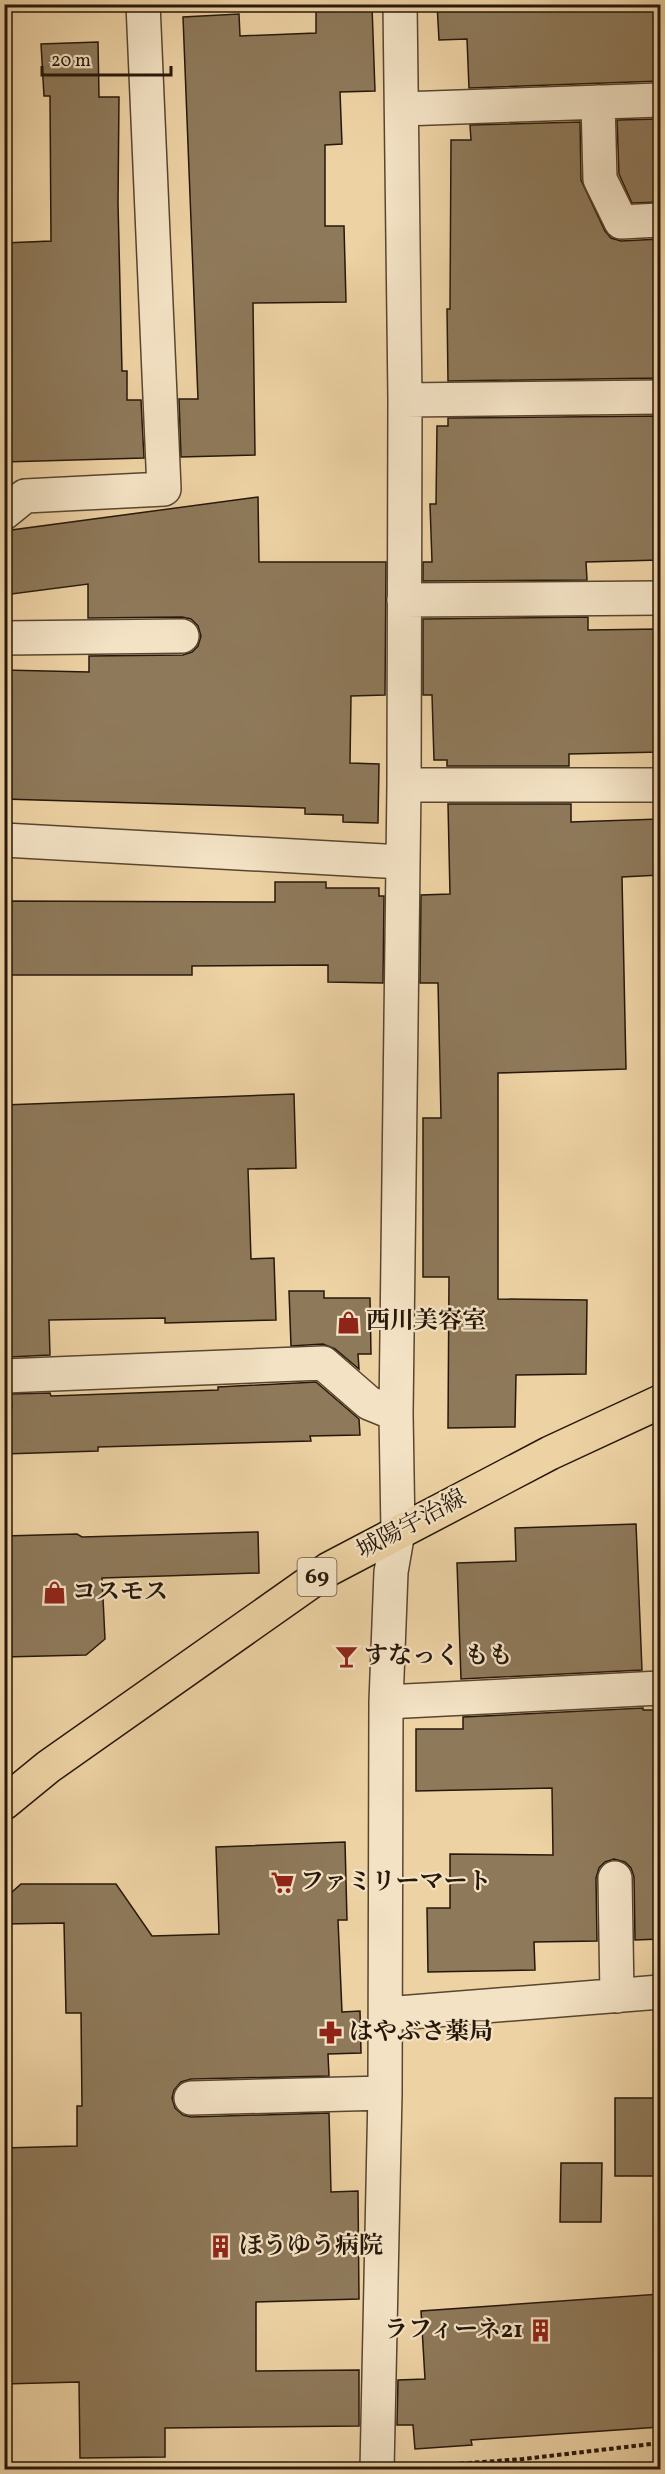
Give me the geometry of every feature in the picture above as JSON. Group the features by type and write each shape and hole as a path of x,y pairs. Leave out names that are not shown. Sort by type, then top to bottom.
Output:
{"main road":[{"name":"城陽宇治線","path":"4,1803 48,1767 329,1569 550,1453 660,1402"}],"street":[{"path":"4,513 25,496 164,489 144,4"},
{"path":"392,2469 386,2093 386,1702 391,1572 398,1532 396,1414 404,785 405,400 400,4"},
{"path":"402,109 660,100"},
{"path":"598,102 600,179 621,222 660,220"},
{"path":"405,400 660,398"},
{"path":"404,600 660,598"},
{"path":"4,638 182,636"},
{"path":"404,785 660,785"},
{"path":"4,840 402,862"},
{"path":"4,1376 323,1363 369,1403 396,1414"},
{"path":"386,1702 660,1688"},
{"path":"615,1878 617,1996"},
{"path":"386,2014 660,1992"},
{"path":"191,2098 386,2093"}],"path":[{"path":"392,2469 523,2459 660,2443"}],"building":[{"path":"437,4 660,4 660,81 469,88 467,39 439,40"},
{"path":"372,6 375,91 340,92 342,144 325,145 325,226 344,226 346,302 253,303 255,455 181,457 179,399 198,399 183,17 239,14 240,36 316,33 316,8"},
{"path":"98,42 99,97 119,97 118,203 122,371 127,371 127,400 141,400 144,458 4,462 4,243 51,241 50,96 44,96 41,44"},
{"path":"660,119 660,202 632,203 619,174 617,120"},
{"path":"580,122 581,180 605,231 611,238 621,241 660,239 660,378 448,381 447,309 450,309 451,140 471,140 470,125"},
{"path":"660,416 660,560 586,562 587,580 423,581 423,562 432,562 430,504 436,504 437,426 448,426 448,418"},
{"path":"258,497 259,562 386,562 385,695 351,696 350,763 379,764 378,823 343,822 343,815 305,814 305,808 4,799 4,670 89,672 89,656 183,655 192,652 198,646 201,636 198,626 191,619 182,617 88,618 88,584 4,595 4,531"},
{"path":"588,617 588,630 660,629 660,752 569,754 569,766 447,766 447,760 434,760 432,695 423,695 423,619"},
{"path":"448,804 571,804 571,822 660,819 660,875 622,877 626,1069 498,1073 498,1299 587,1300 586,1374 516,1375 515,1427 448,1428 449,1277 423,1277 423,1118 441,1118 438,983 420,983 421,895 450,894"},
{"path":"275,882 326,882 326,888 379,888 379,896 384,896 383,983 328,982 328,965 192,966 192,975 4,975 4,901 275,902"},
{"path":"294,1094 296,1168 248,1169 251,1259 274,1258 276,1320 165,1323 165,1318 49,1320 50,1355 10,1357 10,1340 4,1340 4,1105"},
{"path":"289,1291 324,1291 324,1298 370,1298 371,1354 358,1354 359,1369 335,1349 323,1344 291,1346"},
{"path":"316,1382 359,1419 360,1435 310,1436 311,1441 98,1447 98,1451 4,1454 4,1408 12,1408 11,1394 50,1393 51,1396 218,1390 218,1387"},
{"path":"636,1524 642,1670 461,1679 457,1563 516,1561 515,1528"},
{"name":"コスモス","path":"258,1532 259,1573 102,1578 105,1639 86,1655 4,1657 4,1536 77,1534 82,1537"},
{"path":"643,1708 643,1710 660,1710 660,1939 635,1940 634,1877 631,1868 625,1862 614,1859 605,1862 599,1868 596,1878 597,1941 534,1942 535,1970 428,1972 427,1908 450,1908 450,1854 553,1855 552,1788 416,1791 416,1729 463,1729 463,1717"},
{"path":"345,1842 347,1920 338,1920 342,2012 360,2011 361,2053 328,2054 329,2076 191,2079 181,2082 174,2090 172,2098 175,2108 183,2115 191,2117 329,2113 331,2192 358,2191 359,2299 256,2302 256,2371 359,2370 359,2426 165,2428 165,2457 80,2458 79,2382 4,2384 4,2148 77,2146 77,2106 82,2106 81,2013 66,2013 64,1923 4,1924 4,1899 21,1884 116,1884 152,1936 219,1934 216,1847"},
{"path":"615,2098 655,2098 656,2176 615,2176"},
{"path":"561,2163 602,2163 601,2222 560,2222"},
{"path":"660,2294 660,2427 471,2440 472,2445 415,2449 413,2425 397,2425 398,2380 425,2379 421,2311"}],"place":[{"name":"西川美容室","path":"348,1322"},
{"name":"コスモス","path":"54,1593"},
{"name":"すなっく もも","path":"346,1657"},
{"name":"ファミリーマート","path":"282,1883"},
{"name":"はやぶさ薬局","path":"331,2033"},
{"name":"ほうゆう病院","path":"221,2247"},
{"name":"ラフィーネ21","path":"541,2331"}]}
